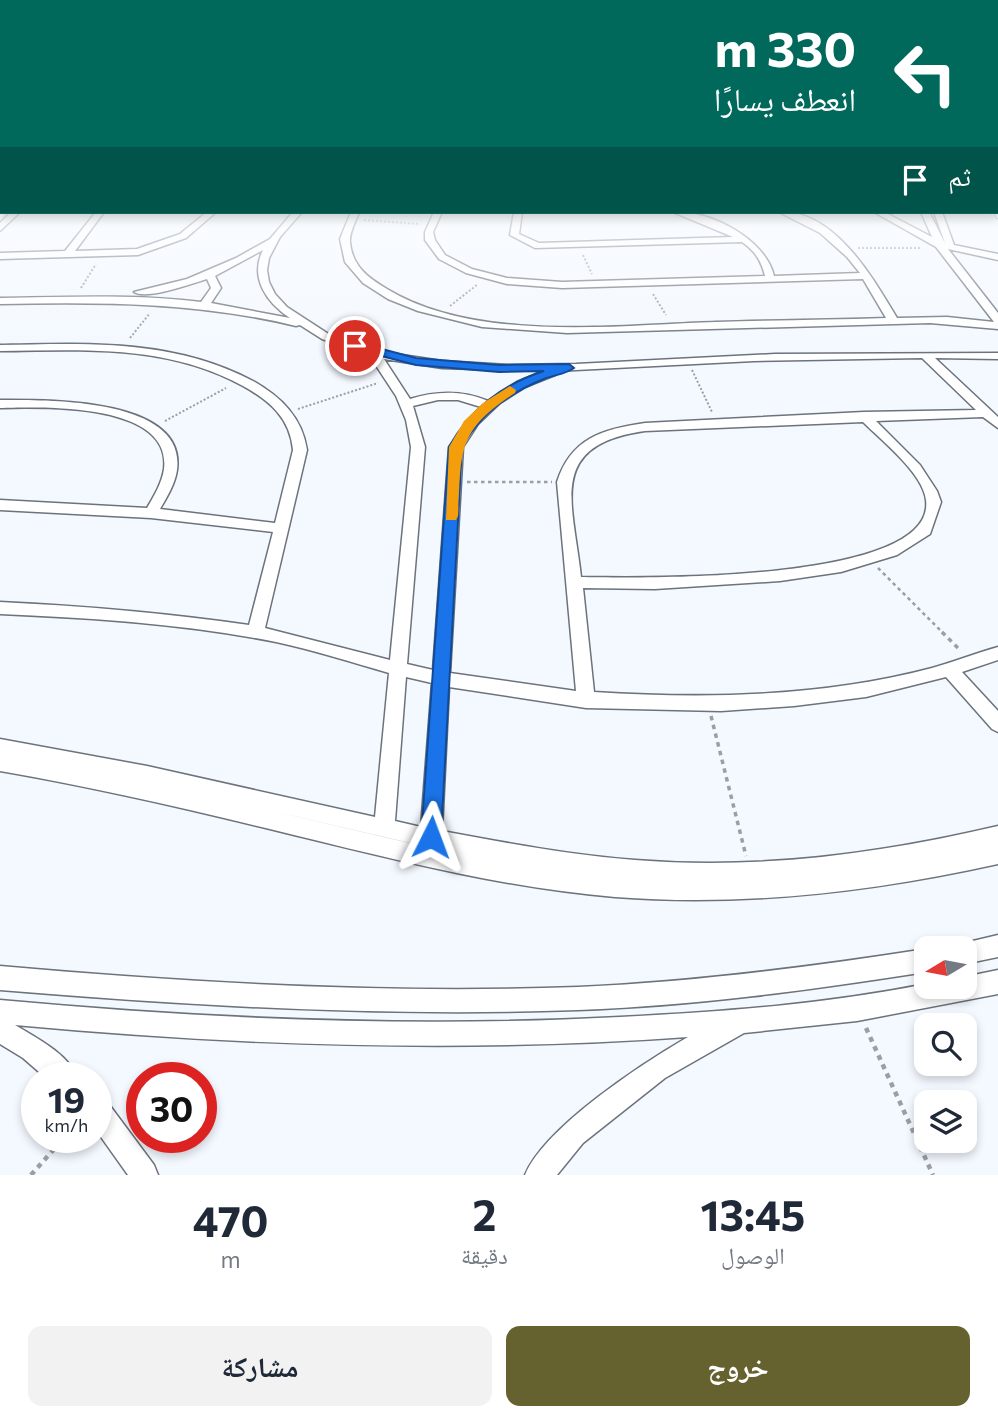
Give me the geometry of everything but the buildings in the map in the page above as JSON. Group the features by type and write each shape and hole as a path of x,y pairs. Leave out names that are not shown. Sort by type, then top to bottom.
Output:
{"street":[{"path":"66,256 78,241"},
{"path":"0,256 101,256 138,252 174,241"},
{"path":"344,241 347,258 354,267 390,295 439,315 477,323 532,330 968,321 998,326"},
{"path":"430,241 442,257 488,277 534,284 867,276"},
{"path":"522,241 547,247 700,241"},
{"path":"745,241 764,257 770,278"},
{"path":"838,241 847,248 867,276 894,322"},
{"path":"932,241 944,247 998,257"},
{"path":"941,241 996,314 968,321"},
{"path":"943,241 944,247"},
{"path":"0,295 152,290 209,274 269,242"},
{"path":"269,242 263,259 265,285 276,302 308,327"},
{"path":"205,304 216,288 209,274"},
{"path":"0,301 160,299 205,304 270,316 372,351 416,362 465,367 569,368 688,361 997,355"},
{"path":"0,348 123,346 193,359 242,379 288,412 299,436 300,450 255,633"},
{"path":"372,351 393,378 408,404 418,447 384,826"},
{"path":"925,355 998,424"},
{"path":"431,837 456,447 468,424 487,405 538,377 569,368"},
{"path":"408,404 423,398 449,395 474,399 487,405"},
{"path":"0,404 97,408 151,428 166,443 172,466 152,513"},
{"path":"586,701 564,482 572,459 602,436 630,428 717,422 986,413"},
{"path":"574,582 629,585 737,580 789,574 902,549 928,529 934,517 934,503 922,476 864,416"},
{"path":"0,505 152,513 281,527"},
{"path":"0,608 255,633 440,678 586,701 708,703 814,696 884,685 998,653"},
{"path":"948,669 998,724"},
{"path":"0,747 94,761 508,854 588,865 669,872 750,872 891,859 998,835"},
{"path":"0,763 85,776 377,846 560,881 655,889 751,890 844,884 933,870 998,854"},
{"path":"977,951 998,947"},
{"path":"0,978 126,990 276,998 580,998 731,988 844,975 914,962"},
{"path":"0,1012 115,1024 269,1033 427,1036 585,1032 740,1022 857,1009 998,982"},
{"path":"539,1175 574,1134 656,1069 740,1022"},
{"path":"0,1030 32,1049 47,1062"},
{"path":"112,1130 144,1175"}],"path":[{"path":"579,246 597,284"},
{"path":"847,248 944,247"},
{"path":"78,293 101,256"},
{"path":"439,315 488,277"},
{"path":"647,282 672,326"},
{"path":"123,346 160,299"},
{"path":"688,361 717,422"},
{"path":"288,412 393,378"},
{"path":"151,428 242,379"},
{"path":"453,482 564,482"},
{"path":"868,558 971,662"},
{"path":"708,703 750,872"},
{"path":"857,1009 933,1175"},
{"path":"31,1175 51,1153"}],"slow traffic":[{"path":"451,516 456,447 468,424 487,405 510,390"}],"route":[{"path":"355,346 416,362 465,367 569,368 538,377 487,405 468,424 456,447 431,837"}]}
